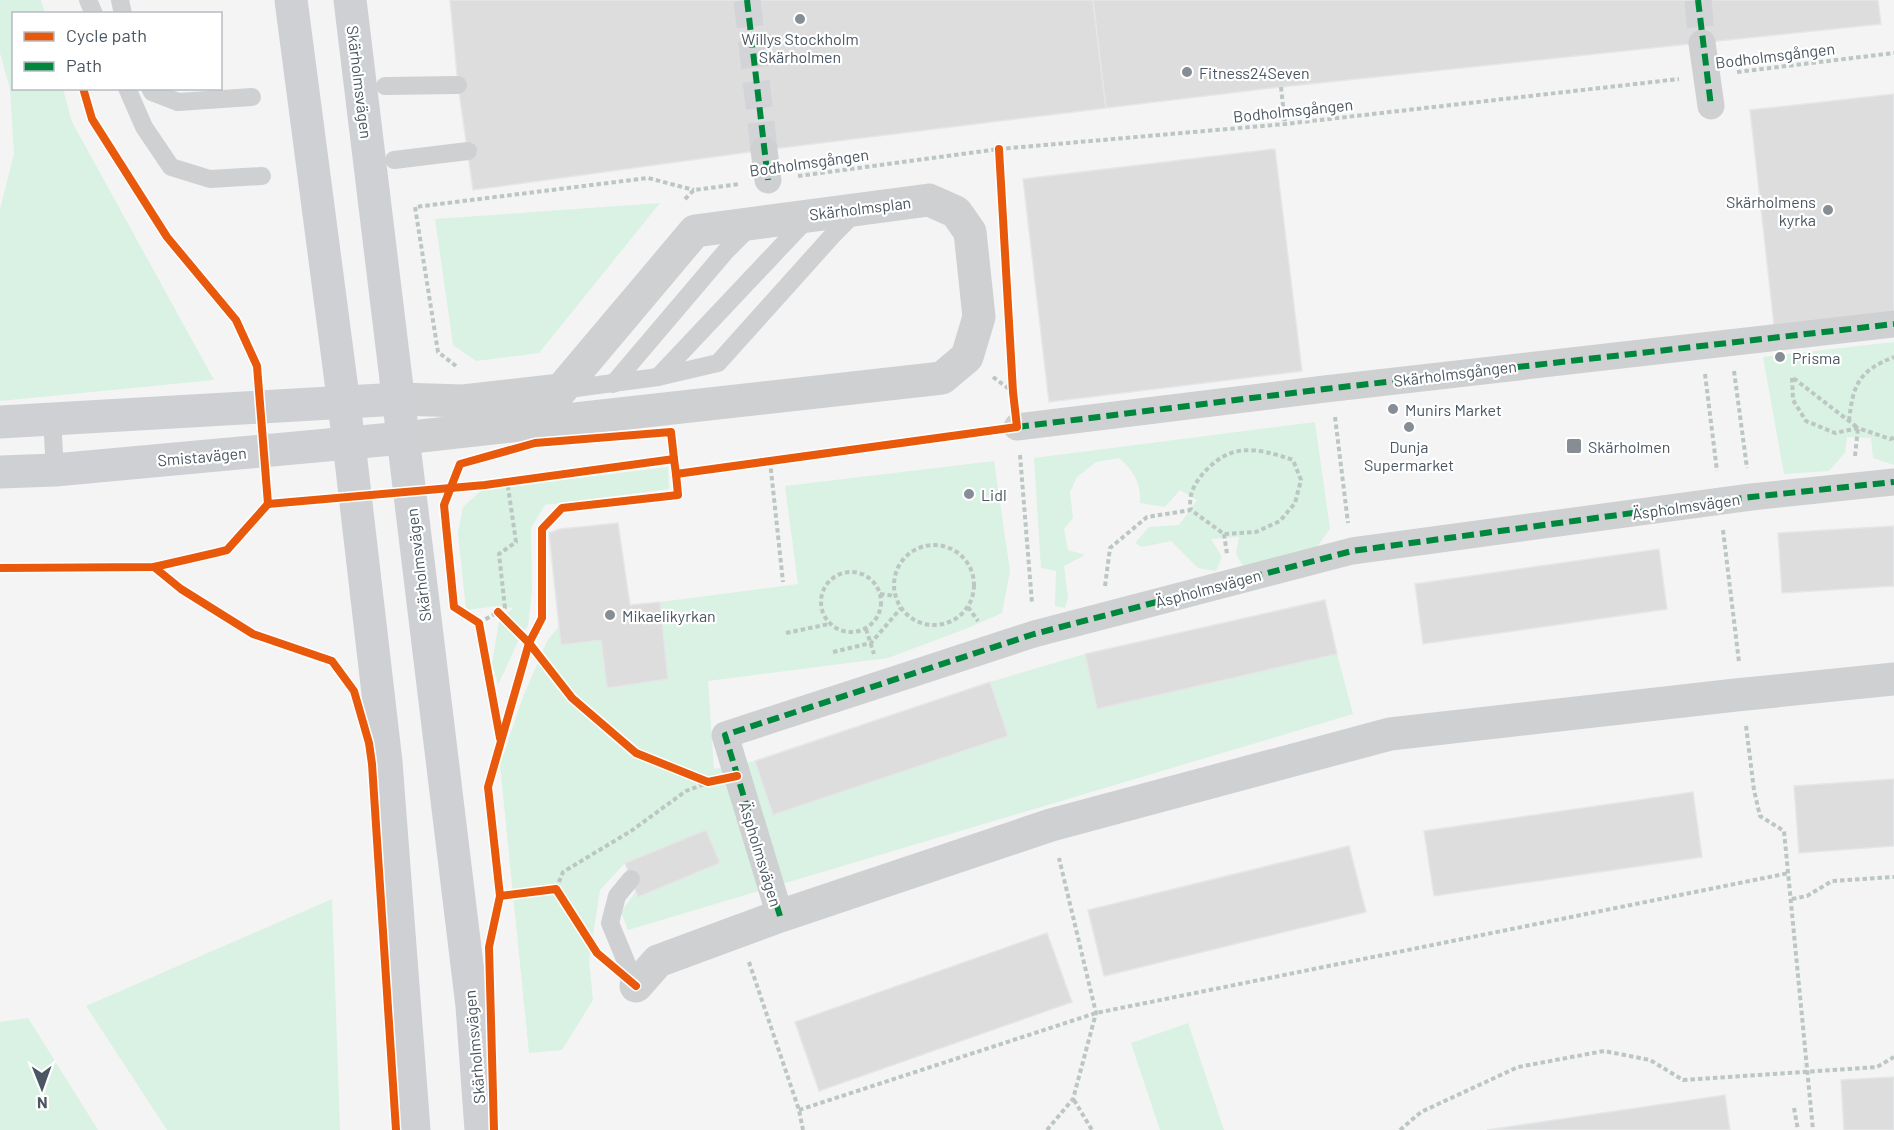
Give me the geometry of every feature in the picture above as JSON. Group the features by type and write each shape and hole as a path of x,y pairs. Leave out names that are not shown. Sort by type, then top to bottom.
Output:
{"main road":[{"path":"291,0 349,443 386,762 414,1130"},
{"name":"Skärholmsvägen","path":"350,0 472,1006 481,1130"},
{"path":"0,422 399,399"},
{"name":"Smistavägen","path":"0,472 55,470 404,438"}],"street":[{"path":"1702,43 1711,106"},
{"path":"764,150 768,180"},
{"name":"Skärholmsplan","path":"404,438 942,378 967,357 979,317 970,232 956,212 929,200 695,231 561,390"},
{"name":"Skärholmsgången","path":"1017,427 1325,388 1894,324"},
{"path":"399,399 463,401 561,390"},
{"name":"Äspholmsvägen","path":"780,916 724,735 1034,634 1352,551 1751,497 1894,482"},
{"name":"Äspholmsvägen","path":"636,986 658,961 780,916 1051,825 1390,734 1894,679"}],"lane":[{"path":"385,86 458,86"},
{"path":"128,90 144,127 171,167 210,179 262,176"},
{"path":"151,90 178,102 252,97"},
{"path":"394,160 468,151"},
{"path":"561,390 657,377 718,363 860,208"},
{"path":"657,377 812,214"},
{"path":"614,384 726,251 754,222"},
{"path":"52,419 55,470"},
{"path":"631,879 616,896 610,922 636,986"}],"path":[{"path":"1281,87 1285,124"},
{"path":"999,149 1000,161"},
{"path":"680,204 694,190"},
{"path":"1849,421 1852,394 1859,380 1879,363 1894,357"},
{"path":"1733,367 1751,497"},
{"path":"1858,428 1835,433 1806,421 1792,400 1792,377 1858,428 1890,439 1894,438"},
{"path":"1012,380 1034,634"},
{"path":"1706,387 1731,589"},
{"path":"1334,407 1352,551"},
{"path":"1837,488 1856,454 1858,428"},
{"path":"1100,616 1110,548 1147,517 1191,510 1224,534 1256,532 1280,521 1294,503 1301,480 1293,460 1266,451 1232,451 1212,462 1197,480 1189,501 1191,510"},
{"path":"758,463 782,460"},
{"path":"770,461 783,582"},
{"path":"496,482 518,479"},
{"path":"479,623 505,608 500,554 516,542 507,480"},
{"path":"928,545 942,545 954,550 965,559 972,570 975,583 968,608 948,623 922,624 911,618 901,608 895,596 894,582 897,569 904,557 915,549 928,545"},
{"path":"849,572 869,577 876,584 882,603 874,622 866,629 847,633 837,630 830,624 821,607 824,587 839,574 849,572"},
{"path":"880,594 895,596"},
{"path":"833,652 871,643 901,608"},
{"path":"498,612 506,620"},
{"path":"471,618 479,623 481,634"},
{"path":"786,633 830,624"},
{"path":"556,889 563,872 631,831 686,791 708,782 737,776"},
{"path":"698,778 708,782"},
{"path":"1754,790 1760,816 1784,831 1813,1130"},
{"path":"1047,1130 1073,1099 1096,1013 1051,825"},
{"path":"799,1110 1096,1013 1789,873"},
{"path":"1792,899 1807,896 1832,881 1894,877"},
{"path":"545,891 556,889"},
{"path":"556,889 562,898"},
{"path":"739,931 799,1110 803,1130"},
{"path":"1400,1130 1421,1112 1518,1067 1604,1051 1650,1060 1683,1080 1877,1067 1894,1057"},
{"path":"1073,1099 1092,1130"},
{"path":"1794,1108 1798,1130"}],"green space":[{"path":"0,0 41,0 45,12 12,12 12,90 63,90 72,122 214,380 0,401 0,209 14,154 10,89 0,53"},
{"path":"660,203 539,353 476,361 453,345 435,219"},
{"path":"1894,342 1894,465 1873,458 1871,438 1847,437 1845,453 1829,471 1784,474 1763,357"},
{"path":"1315,422 1330,529 1316,548 1243,566 1236,554 1239,537 1211,539 1222,557 1216,571 1198,568 1171,541 1142,547 1135,543 1149,527 1179,525 1197,500 1180,490 1165,507 1140,503 1138,483 1119,458 1096,462 1077,477 1070,492 1073,518 1064,529 1068,550 1085,555 1064,566 1068,598 1065,608 1055,606 1056,571 1041,568 1034,458"},
{"path":"994,461 1010,571 1002,613 888,658 708,681 714,769 755,761 773,814 990,682 1085,654 1097,708 1337,654 1353,714 628,930 621,912 636,891 639,897 720,863 706,830 625,863 600,890 589,961 593,1000 562,1050 529,1053 500,765 523,697 547,641 559,626 561,645 601,640 607,688 668,679 660,602 798,584 785,486"},
{"path":"668,467 669,489 545,505 531,528 532,590 528,626 521,635 498,685 492,663 499,622 513,608 497,606 466,610 458,533 463,507 482,490"},
{"path":"332,899 340,1130 167,1130 86,1006"},
{"path":"28,1018 98,1130 0,1130 0,1022"},
{"path":"1188,1023 1224,1130 1160,1130 1131,1043"}],"building":[{"path":"450,0 1093,0 1106,108 764,150 473,190 458,85"},
{"path":"1093,0 1878,0 1881,24 1281,87 1106,108"},
{"name":"Skärholmens kyrka","path":"1894,94 1894,311 1774,325 1750,110"},
{"path":"1275,149 1302,371 1049,402 1023,179"},
{"name":"Mikaelikyrkan","path":"618,523 630,605 660,602 668,679 607,688 601,640 561,645 549,533 560,529"},
{"path":"1894,526 1894,586 1782,593 1778,533"},
{"path":"1659,549 1667,609 1423,644 1415,584"},
{"path":"1325,600 1337,654 1097,709 1085,654"},
{"path":"990,682 1008,736 773,815 755,761"},
{"path":"1894,779 1894,846 1799,853 1794,786"},
{"path":"1693,792 1702,857 1434,896 1424,831"},
{"path":"706,830 720,863 638,897 625,863"},
{"path":"1349,846 1366,912 1104,976 1088,910"},
{"path":"1047,933 1072,1002 819,1091 795,1022"},
{"path":"1894,1077 1894,1130 1844,1130 1841,1080"},
{"path":"1725,1095 1730,1130 1487,1130"}],"tunnel":[{"path":"747,0 764,150"},
{"path":"1698,0 1702,43"}],"marked path":[{"path":"747,0 768,180"},
{"path":"1698,0 1711,106"},
{"path":"1017,427 1325,389 1894,324"},
{"path":"780,916 725,735 1034,634 1352,551 1751,497 1894,482"}],"cycle path":[{"path":"84,90 92,119 167,237 236,320 257,366 268,504"},
{"path":"0,568 154,567 215,553 227,550 268,504 485,485 674,459 676,474 1017,427 999,149"},
{"path":"500,738 479,623 454,607 444,505 460,464 535,443 671,432 674,459"},
{"path":"494,1130 489,947 500,896 488,787 529,643 542,618 542,529 562,508 678,495 676,474"},
{"path":"154,567 181,589 253,634 332,661 354,691 369,743 372,764 396,1130"},
{"path":"498,612 529,643 572,698 636,753 708,782 737,776"},
{"path":"500,896 556,889 597,953 636,986"}],"place":[{"name":"Willys Stockholm Skärholmen","path":"800,19"},
{"name":"Fitness24Seven","path":"1187,72"},
{"name":"Skärholmens kyrka","path":"1828,210"},
{"name":"Prisma","path":"1780,357"},
{"name":"Munirs Market","path":"1393,409"},
{"name":"Dunja Supermarket","path":"1409,427"},
{"name":"Skärholmen","path":"1574,446"},
{"name":"Lidl","path":"969,494"},
{"name":"Mikaelikyrkan","path":"610,615"}]}
